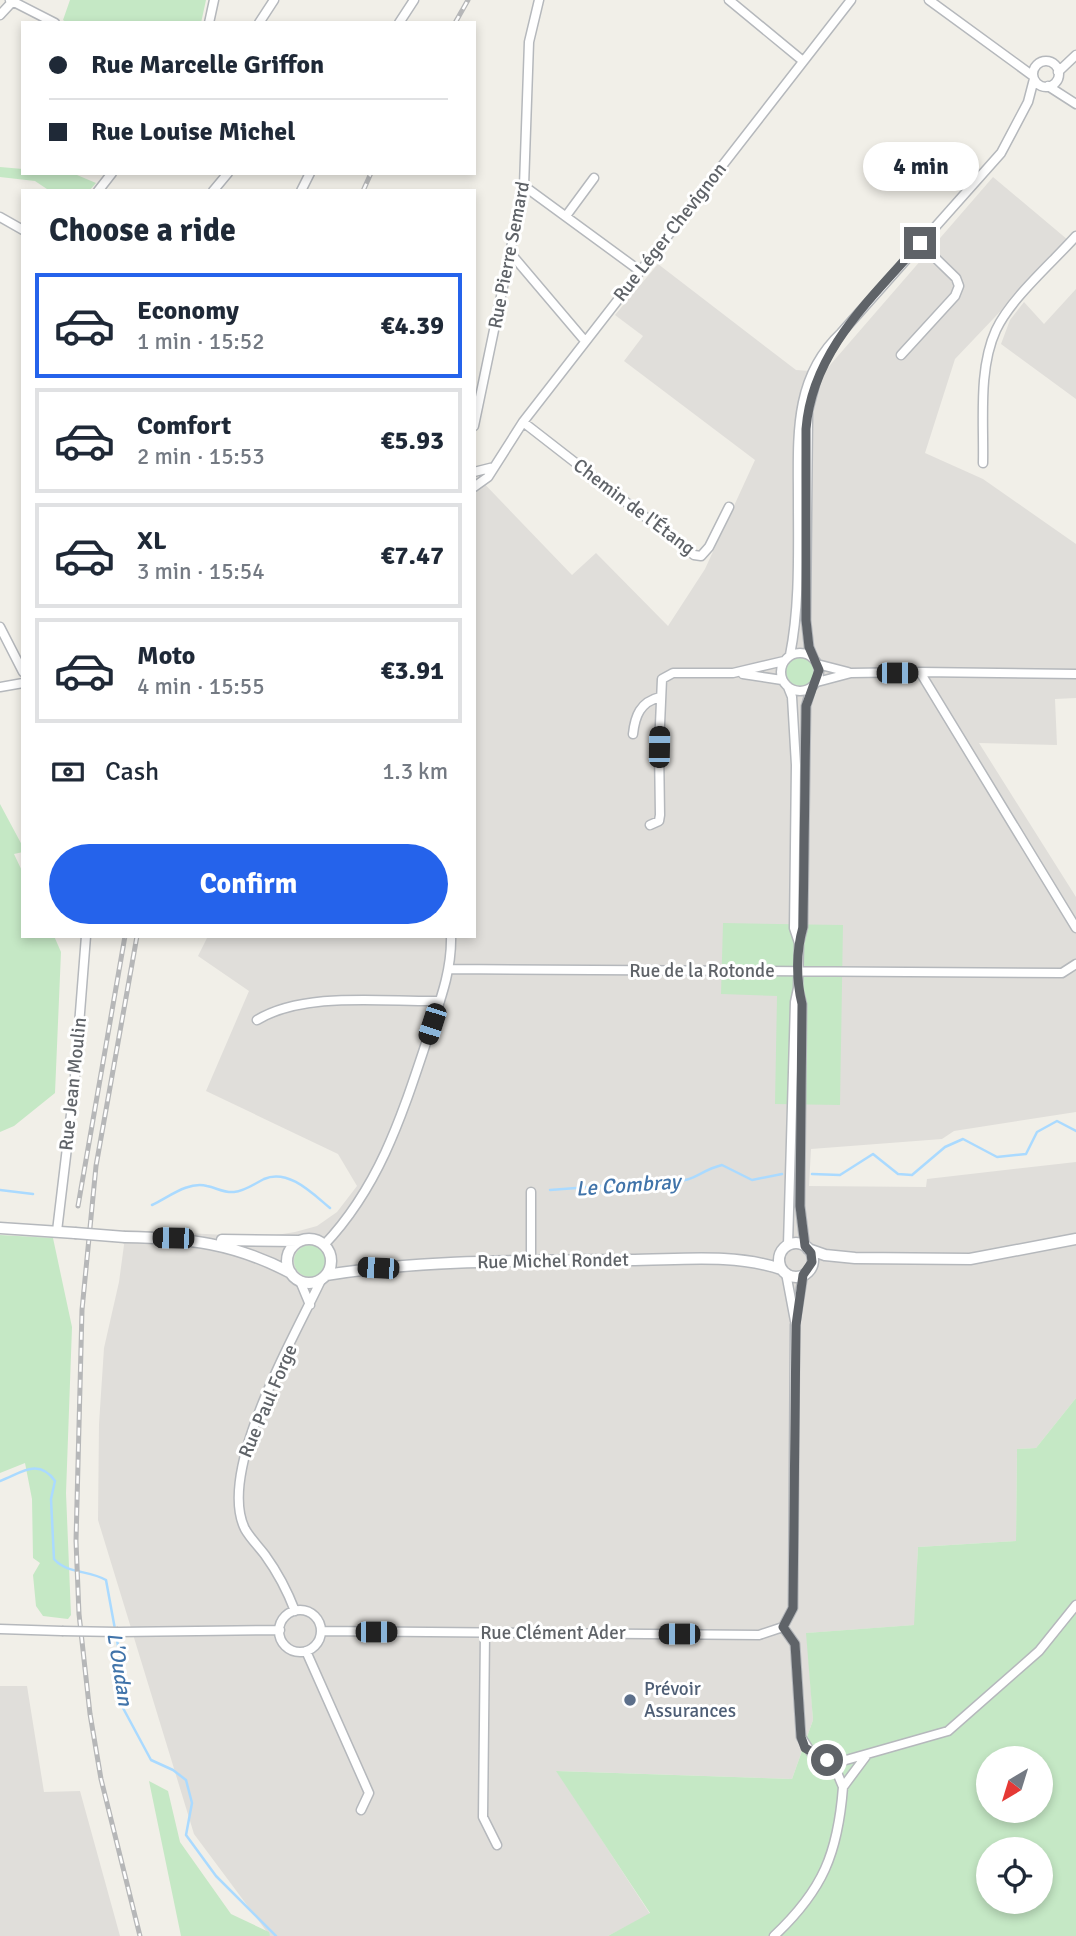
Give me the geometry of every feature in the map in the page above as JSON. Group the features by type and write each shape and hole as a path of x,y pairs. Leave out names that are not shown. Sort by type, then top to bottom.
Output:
{"street":[{"path":"210,21 214,0"},
{"path":"260,21 274,0"},
{"path":"400,21 415,0"},
{"name":"Rue Pierre Semard","path":"476,417 512,256 524,186 529,42 539,0"},
{"name":"Rue Léger Chevignon","path":"476,486 482,485 523,422 850,0"},
{"path":"929,0 1015,60 1034,78 1076,104"},
{"path":"0,15 11,1 51,21"},
{"path":"734,2 803,61"},
{"path":"1015,60 1037,64 1074,57"},
{"path":"1028,102 1074,57"},
{"path":"1051,62 1058,74 1064,95"},
{"path":"799,943 794,928 796,765 792,697 781,670 787,658 797,593 800,411 815,365 825,348 1000,153 1028,102 1037,64"},
{"path":"100,189 110,175"},
{"path":"215,189 226,175"},
{"path":"566,216 594,178"},
{"path":"524,186 640,271"},
{"path":"0,217 21,229"},
{"path":"983,463 986,370 996,330 1011,308 1076,236"},
{"path":"901,355 955,296 959,286 956,278 920,243"},
{"path":"512,256 585,341"},
{"path":"796,1325 779,1258 786,1246 794,1002 798,988 799,943 803,927 806,706 814,685 816,661 809,647 805,608 807,411 819,369 841,333"},
{"name":"Chemin de l'Étang","path":"523,422 694,555 706,552 729,507"},
{"path":"476,472 494,467"},
{"path":"0,627 21,668"},
{"path":"733,673 803,653 816,661 851,673"},
{"path":"920,672 1076,928"},
{"path":"650,825 659,821 660,816 662,679 673,673 733,673 785,684 799,692 851,673 1076,674"},
{"path":"0,687 21,683"},
{"path":"633,734 635,718 644,704 660,697"},
{"name":"Rue Jean Moulin","path":"57,1231 74,1089 86,938"},
{"path":"324,1245 355,1208 395,1136 450,969 451,938"},
{"name":"Rue de la Rotonde","path":"450,969 1062,973 1076,964"},
{"path":"798,988 802,1004 800,1194 807,1247 812,1258 796,1325 793,1608 783,1627 795,1644 801,1737 805,1748 827,1760 839,1762 948,1731 1039,1651 1076,1605"},
{"path":"257,1020 273,1010 304,1003 440,1001"},
{"path":"531,1192 531,1261"},
{"path":"0,1228 194,1241 311,1239 324,1245 331,1254 331,1266 324,1278 300,1281"},
{"path":"786,1246 807,1247 825,1255 855,1258 970,1259 1076,1238"},
{"path":"194,1241 240,1250 290,1273 300,1281 310,1305"},
{"path":"290,1273 287,1257 298,1241"},
{"name":"Rue Michel Rondet","path":"729,1260 765,1256 786,1246"},
{"name":"Rue Michel Rondet","path":"331,1254 345,1266 378,1268 531,1261 729,1260 764,1263 783,1271"},
{"path":"783,1271 794,1276 855,1258"},
{"name":"Rue Michel Rondet","path":"324,1278 378,1268"},
{"name":"Rue Paul Forge","path":"295,1611 286,1586 245,1529 237,1496 239,1473 251,1433 324,1278"},
{"path":"295,1611 313,1615 321,1632 318,1642 306,1651 287,1647 279,1630 283,1620 295,1611"},
{"name":"Rue Clément Ader","path":"321,1632 759,1635 783,1627"},
{"path":"0,1629 118,1632 279,1630"},
{"path":"485,1633 483,1817 497,1845"},
{"path":"306,1651 369,1793 361,1810"},
{"path":"843,1787 866,1756"},
{"path":"774,1936 799,1911 829,1865 840,1818 843,1787 836,1770 827,1760"}],"shaded area":[{"path":"993,177 1068,240 955,359 925,453 983,479 1076,544 1076,698 1055,699 1057,745 979,743 1076,897 1076,1112 954,1131 942,1139 811,1149 809,1186 926,1187 927,1179 1076,1162 1076,1398 1036,1448 1017,1449 1016,1541 918,1547 915,1625 807,1633 813,1720 792,1779 557,1771 650,1914 608,1936 270,1936 194,1834 98,1520 99,1424 104,1348 119,1282 126,1230 264,1237 295,1232 317,1226 337,1212 357,1186 338,1154 206,1091 249,991 198,956 207,938 476,938 476,475 572,575 596,553 668,626 705,569 755,460 624,361 643,336 615,315 658,264 796,370 824,372"},
{"path":"1076,289 1076,399 1001,344 1010,320 1024,302 1044,324"},
{"path":"0,1686 27,1686 44,1792 80,1791 120,1936 0,1936"}],"green space":[{"path":"70,0 206,0 201,21 63,20"},
{"path":"0,167 21,169 21,175 77,175 96,183 91,189 47,189 35,181 0,177"},
{"path":"800,658 810,662 814,672 810,682 800,686 790,682 786,672 790,662"},
{"path":"0,804 21,843 21,852 14,854 21,869 21,938 55,938 61,952 55,1093 14,1126 0,1132"},
{"path":"723,923 843,925 840,1105 775,1104 777,996 721,994"},
{"path":"0,1235 53,1238 72,1327 66,1493 71,1615 68,1619 43,1616 36,1606 33,1575 40,1563 33,1558 32,1499 25,1463 0,1473"},
{"path":"310,1245 322,1249 326,1261 322,1273 310,1277 298,1273 294,1261 298,1249"},
{"path":"1076,1398 1076,1936 608,1936 650,1913 556,1771 792,1779 813,1720 806,1633 914,1625 918,1547 1016,1541 1017,1449 1036,1448"},
{"path":"149,1781 168,1791 180,1842 231,1914 269,1932 270,1936 181,1936"}],"waterway":[{"name":"Le Combray","path":"812,1174 840,1175 873,1154 898,1174 912,1175 945,1147 963,1139 997,1157 1026,1154 1037,1132 1057,1121 1076,1131"},
{"name":"Le Combray","path":"550,1190 684,1180 722,1165 752,1180 782,1174"},
{"name":"Le Combray","path":"152,1205 193,1186 234,1192 264,1179 282,1177 300,1184 330,1208"},
{"name":"Le Combray","path":"0,1190 33,1194"},
{"name":"L'Oudan","path":"0,1481 29,1469 42,1470 55,1481 51,1499 54,1559 72,1570 106,1580 127,1695 123,1708 151,1760 173,1770 186,1780 192,1803 186,1835 216,1876 276,1936"}],"railway":[{"path":"456,21 468,0"},
{"path":"364,189 370,175"},
{"path":"78,1206 125,938"},
{"path":"137,938 96,1166 82,1310 76,1541 79,1614 90,1714 101,1779 140,1936"}],"place":[{"name":"Prévoir Assurances","path":"630,1700"}],"route":[{"path":"827,1760 805,1748 801,1737 795,1644 793,1637 783,1627 793,1608 796,1325 803,1275 808,1272 812,1262 811,1253 805,1246 800,1206 802,1004 798,988 799,943 803,927 806,706 811,688 819,676 809,647 806,620 807,411 819,369 841,333 920,243"}]}
